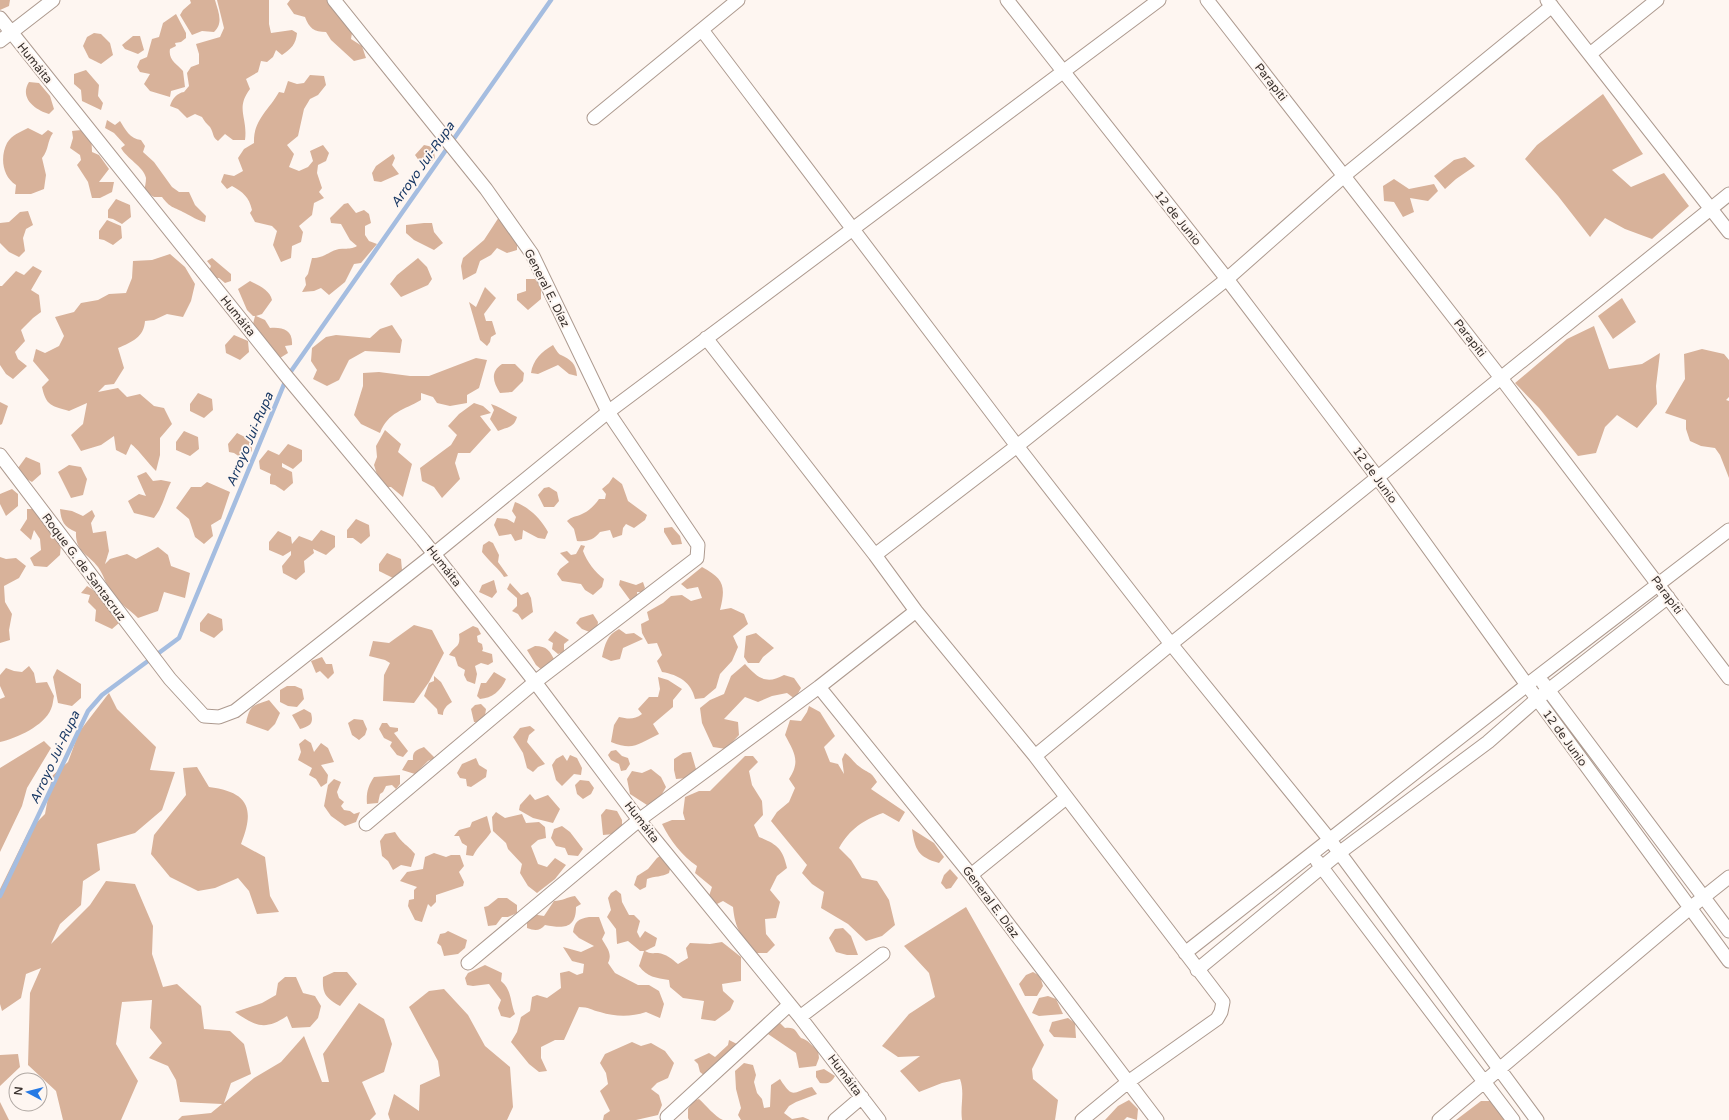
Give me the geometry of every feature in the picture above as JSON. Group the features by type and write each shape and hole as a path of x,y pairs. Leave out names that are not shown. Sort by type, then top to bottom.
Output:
{"street":[{"path":"0,41 53,0"},
{"name":"General E. Díaz","path":"334,0 486,189 532,254 608,412 698,545 698,558 536,682"},
{"path":"594,118 738,0"},
{"name":"12 de Junio","path":"1007,0 1062,72 1227,279 1378,478 1526,685 1729,961"},
{"name":"Roque G. de Santacruz","path":"0,455 157,662 204,716 219,717 235,711 434,554 608,412 1160,0"},
{"name":"Parapiti","path":"1207,0 1501,378 1729,678"},
{"path":"1590,54 1657,0"},
{"path":"875,555 1017,446 1227,279 1344,175 1550,3 1729,232"},
{"name":"Humáita","path":"0,18 287,377 434,554 536,682 639,820 789,1005 800,1016 879,1120"},
{"path":"702,30 1017,446 1171,644 1330,840 1537,1120"},
{"path":"1036,756 1171,644 1729,194"},
{"path":"706,338 875,555 916,612 1036,756 1066,798 1223,1002 1221,1012 1216,1020 1128,1082 1082,1120"},
{"path":"1185,953 1312,855 1526,685 1729,530"},
{"path":"1197,970 1339,853 1488,742 1537,698 1668,597"},
{"path":"468,963 639,820 819,687 916,612"},
{"name":"12 de Junio","path":"1538,676 1729,931"},
{"path":"366,824 536,682"},
{"name":"General E. Díaz","path":"819,687 971,875 1157,1120"},
{"path":"971,875 1066,798"},
{"path":"1312,855 1512,1120"},
{"path":"1439,1120 1690,908 1729,877"},
{"path":"800,1016 883,954"},
{"path":"667,1117 789,1005"},
{"path":"835,1120 862,1097"}],"shaded area":[{"path":"0,0 10,0 9,6 0,10"},
{"path":"190,0 215,0 220,21 214,32 202,31 192,35 180,15 191,3"},
{"path":"217,0 269,0 269,24 271,33 292,30 297,33 294,43 288,51 282,55 276,50 273,57 267,62 261,61 258,72 246,79 250,89 243,102 245,140 233,140 225,134 218,141 202,117 195,114 187,118 178,109 170,106 175,97 184,92 189,86 187,73 191,67 199,64 199,54 196,44 220,37 224,28"},
{"path":"290,0 327,0 334,7 352,33 351,39 362,46 366,58 354,61 331,40 326,32 312,29 305,17 294,14 287,4"},
{"path":"176,14 186,33 186,38 181,42 175,43 176,46 170,49 170,56 183,71 185,87 171,91 170,97 150,91 144,84 150,74 140,72 137,67 140,60 147,57 152,39 159,37 163,23"},
{"path":"94,33 101,34 110,43 113,55 101,64 89,58 83,46 87,37"},
{"path":"133,36 140,36 144,50 138,54 125,49 122,45"},
{"path":"86,70 99,85 98,96 103,103 101,110 82,101 81,90 74,84 74,74"},
{"path":"310,75 324,76 326,85 318,95 310,99 304,109 298,136 287,145 294,154 289,167 299,171 308,167 313,161 310,151 323,145 329,153 326,161 318,165 317,173 322,188 319,192 324,198 314,203 312,215 299,226 303,232 301,242 292,246 291,258 281,262 273,245 277,231 272,226 255,222 250,213 252,210 251,205 245,195 232,186 227,189 221,182 224,174 234,176 243,171 238,158 244,149 254,143 256,128 262,116 279,92 284,93 288,81 297,84 304,83"},
{"path":"29,82 39,83 50,96 54,109 49,114 39,110 27,98 26,88"},
{"path":"1603,94 1643,154 1612,170 1631,187 1664,173 1689,206 1652,239 1625,229 1605,218 1590,237 1558,196 1525,159 1537,145"},
{"path":"107,120 115,125 120,121 131,136 141,140 145,146 143,152 154,162 172,187 179,192 189,192 195,205 206,216 205,222 172,207 162,197 154,197 144,191 146,180 145,174 139,166 123,152 121,148 125,145 114,133 105,128"},
{"path":"28,128 42,135 48,130 53,133 46,152 42,158 46,175 44,189 31,194 15,194 16,185 11,181 5,171 3,154 9,140 16,134"},
{"path":"91,129 92,152 99,155 109,169 99,182 114,182 112,192 100,198 92,198 88,182 77,165 81,160 80,155 70,148 73,138 72,131"},
{"path":"424,145 433,147 435,158 430,164 422,165 415,155"},
{"path":"393,154 395,158 392,165 399,174 381,182 374,181 372,173 376,166"},
{"path":"1465,157 1475,166 1456,179 1445,189 1434,176 1454,160"},
{"path":"1394,179 1409,189 1434,184 1438,191 1428,201 1410,198 1414,212 1403,217 1394,202 1384,201 1383,186"},
{"path":"116,199 130,205 131,217 122,224 108,218 108,210"},
{"path":"348,203 356,213 364,210 369,214 371,223 365,226 365,235 369,241 377,244 361,263 354,264 345,282 329,295 321,288 314,291 302,292 306,285 305,278 308,274 312,258 323,256 339,249 357,246 350,240 341,224 331,223 330,218 344,204"},
{"path":"28,211 33,225 26,229 23,238 25,251 19,257 9,252 0,243 0,223 9,222 20,212"},
{"path":"501,214 517,240 517,250 507,253 497,248 491,255 480,261 476,273 463,280 461,266 463,258 484,240"},
{"path":"107,220 121,226 122,238 113,245 99,239 99,231"},
{"path":"432,223 434,232 443,243 434,250 414,240 406,233 406,225"},
{"path":"170,254 185,267 195,284 191,301 183,317 167,314 154,320 145,321 140,335 118,348 124,368 114,384 105,385 98,392 118,388 127,397 140,394 154,406 164,408 172,424 160,438 160,455 156,471 131,444 126,455 116,450 114,436 101,445 81,451 71,435 83,424 87,403 69,411 58,408 48,402 42,387 49,380 33,361 36,349 45,353 59,346 64,336 55,317 74,312 81,303 98,300 109,294 126,293 132,278 133,261 152,260"},
{"path":"212,258 231,274 231,281 225,283 219,278 213,278 209,271 211,266 207,261"},
{"path":"418,258 427,267 432,279 428,285 401,297 390,284 397,275"},
{"path":"33,266 42,271 31,290 39,295 41,312 21,330 25,341 15,352 18,359 27,366 13,379 6,374 0,365 0,286 2,286 16,271 24,275"},
{"path":"526,279 535,279 541,287 541,299 528,310 517,300 517,294 526,291"},
{"path":"250,281 269,293 272,300 262,314 256,316 265,320 270,328 286,330 291,336 292,345 285,346 288,353 280,358 253,324 255,316 247,310 238,289"},
{"path":"485,287 496,298 484,314 486,321 492,321 496,334 491,337 487,346 480,340 469,302 476,307"},
{"path":"1622,298 1636,322 1613,339 1598,316"},
{"path":"392,325 402,340 400,353 365,351 349,360 339,380 327,386 313,379 317,370 311,361 312,348 326,337 336,335 370,338 380,329"},
{"path":"1594,326 1609,369 1642,364 1660,353 1656,386 1657,404 1637,428 1617,415 1605,427 1596,453 1578,456 1539,408 1515,383 1567,339"},
{"path":"234,335 248,341 249,352 240,360 226,353 225,345"},
{"path":"553,345 559,353 572,362 577,376 569,374 558,365 538,374 531,373 538,357"},
{"path":"1702,349 1724,354 1729,360 1729,397 1726,400 1729,401 1729,478 1720,455 1715,448 1701,446 1690,441 1686,429 1686,420 1665,413 1685,379 1684,354"},
{"path":"476,358 487,360 479,388 467,395 467,403 450,406 437,403 433,397 421,393 421,400 397,412 387,420 380,433 361,424 354,415 363,386 363,373 379,372 410,376 429,376"},
{"path":"502,364 515,364 524,373 523,381 512,392 500,393 494,381 494,374 498,367"},
{"path":"198,393 212,399 213,410 204,418 190,411 190,404"},
{"path":"0,402 8,406 2,424 0,425"},
{"path":"474,403 483,406 491,413 480,416 491,430 470,453 458,453 455,463 460,479 442,498 434,487 422,481 420,468 451,445 457,435 448,426 459,414"},
{"path":"491,404 517,417 516,421 510,427 498,431 490,419 494,410"},
{"path":"385,430 401,444 398,452 412,464 403,497 391,487 381,487 374,465 377,457 376,446"},
{"path":"184,431 198,437 199,449 190,456 176,450 176,442"},
{"path":"237,433 251,440 252,451 243,459 234,453 229,452 228,444"},
{"path":"288,444 302,450 302,461 293,469 282,463 282,467 292,472 293,483 284,491 275,485 270,484 271,474 260,469 259,461 268,450 279,455"},
{"path":"26,457 40,463 41,474 32,482 23,477 18,468"},
{"path":"69,465 81,467 87,479 83,495 71,498 58,472"},
{"path":"146,472 153,481 161,480 171,482 162,505 154,518 134,513 128,501 139,494 146,496 137,476"},
{"path":"613,477 622,484 628,501 647,515 645,520 634,528 626,524 623,528 622,535 613,538 610,530 600,532 590,540 577,541 574,529 567,521 587,511 594,506 599,499 605,499 606,494 602,489"},
{"path":"207,482 230,492 221,519 211,525 213,536 204,544 195,537 189,519 176,508 191,487 201,487"},
{"path":"549,487 557,492 559,501 554,507 544,507 538,495 544,488"},
{"path":"12,489 18,494 18,506 6,516 0,504 0,494"},
{"path":"515,502 530,510 542,523 548,532 545,539 538,538 523,530 522,539 515,541 511,534 499,536 494,525 497,518 507,519 514,523 516,517 512,511"},
{"path":"27,509 34,509 61,545 60,555 47,567 34,566 30,558 41,550 40,539 34,530 31,540 20,530 27,519"},
{"path":"60,509 72,511 83,516 92,510 95,516 91,523 93,533 106,531 109,551 105,564 110,559 127,554 136,559 158,547 168,555 171,566 190,573 185,598 164,592 158,611 138,618 113,595 98,567 80,548 76,539 76,532 64,523 61,517"},
{"path":"356,519 369,525 370,536 361,544 353,538 347,538 347,530"},
{"path":"672,527 680,536 682,544 672,545 664,532 664,528"},
{"path":"321,530 335,536 335,547 326,555 313,549 314,553 304,561 305,572 296,580 283,573 282,566 291,555 291,551 283,556 269,550 269,542 278,531 291,537 292,544 299,536 312,541"},
{"path":"489,541 493,543 499,555 498,562 508,576 504,577 482,552 483,545"},
{"path":"581,545 585,546 583,551 589,563 604,579 602,587 593,595 585,590 581,584 562,581 557,574 560,569 569,562 560,553 567,551 571,555 576,554"},
{"path":"387,553 401,559 402,570 393,578 379,571 379,564"},
{"path":"0,557 6,559 16,558 26,566 19,578 4,586 5,602 12,614 9,630 10,640 0,643"},
{"path":"702,567 715,575 722,584 723,595 720,610 731,608 744,614 748,624 733,636 738,647 732,661 720,674 716,688 704,698 695,699 691,688 683,680 674,675 662,672 657,661 662,655 657,643 648,644 642,633 641,624 649,620 647,612 663,603 671,596 682,595 691,601 702,598 698,587 687,589 681,584"},
{"path":"494,580 497,592 492,598 479,592 482,585"},
{"path":"620,580 636,585 643,582 645,588 642,592 637,592 638,599 634,601 630,600 619,585"},
{"path":"510,583 521,595 528,592 531,598 533,612 522,620 518,614 512,611 517,606 517,598 507,589"},
{"path":"87,586 97,593 113,612 119,623 112,629 95,621 96,610 88,602 90,595 81,593"},
{"path":"208,613 222,619 223,630 214,638 200,631 200,623"},
{"path":"593,614 598,622 597,629 592,633 582,629 576,623 580,618"},
{"path":"414,625 432,630 444,653 429,682 414,703 383,701 384,675 390,663 385,660 369,656 373,641 389,643"},
{"path":"473,626 478,628 481,634 477,636 478,642 482,644 482,651 492,654 493,662 488,665 481,663 475,666 477,674 475,684 467,681 464,675 465,670 458,666 455,657 449,655 459,642 459,634"},
{"path":"619,629 626,634 634,633 643,639 623,648 620,659 611,661 602,657 603,652 609,637"},
{"path":"555,631 569,640 564,644 564,652 558,654 552,649 553,643 548,640"},
{"path":"756,633 774,648 763,657 759,663 748,663 744,657 746,636"},
{"path":"535,646 548,650 555,661 542,670 536,665 527,650"},
{"path":"322,657 326,664 332,664 334,673 328,679 320,671 316,673 311,661"},
{"path":"745,664 758,676 767,680 784,675 794,678 801,688 795,699 787,693 772,696 758,702 745,697 724,719 738,722 739,735 726,749 713,747 702,723 700,708 710,700 724,694 731,676"},
{"path":"29,666 34,673 36,683 47,682 54,696 52,707 42,721 36,726 14,738 0,742 0,699 5,697 0,686 0,675 6,668 22,672"},
{"path":"57,669 81,684 81,698 72,706 58,703 53,677"},
{"path":"494,672 506,679 504,683 496,693 480,699 477,696 481,683 486,683"},
{"path":"434,676 441,682 452,702 448,704 443,715 438,714 437,709 424,696 429,683 434,681"},
{"path":"658,677 668,680 682,689 673,700 673,707 653,724 659,734 631,746 619,745 611,742 614,725 619,717 631,718 639,716 642,714 638,709 649,697 658,697 660,689"},
{"path":"287,686 295,686 302,689 304,699 297,707 288,706 280,702 280,690"},
{"path":"109,693 117,709 156,747 150,770 175,772 162,810 135,833 97,844 100,870 83,881 81,905 60,924 51,944 90,905 106,881 135,884 153,926 152,954 163,987 177,984 201,1006 204,1029 230,1031 244,1044 251,1074 231,1083 224,1103 254,1078 281,1062 304,1036 322,1082 329,1082 323,1054 359,1003 384,1019 392,1044 384,1072 362,1082 376,1114 370,1120 178,1120 182,1116 211,1113 222,1104 180,1102 176,1080 168,1066 149,1058 162,1043 150,1028 152,1000 122,1002 116,1044 138,1081 121,1120 63,1120 56,1091 48,1084 48,1072 36,1072 28,1065 30,993 41,968 26,974 21,998 2,1011 0,1004 0,889 29,830 45,814 52,776 68,762 79,732"},
{"path":"269,700 280,713 275,724 268,731 246,723 249,712 253,707 259,703"},
{"path":"481,704 486,709 485,716 479,722 474,722 471,709 475,705"},
{"path":"809,706 820,712 835,736 824,747 830,762 838,764 844,774 842,759 845,753 875,778 877,782 871,789 905,812 899,822 883,813 863,822 852,830 839,848 851,860 862,878 877,881 889,900 895,925 882,936 866,941 848,924 821,908 824,892 812,884 802,873 807,865 771,821 777,812 789,802 795,788 789,779 795,767 795,757 785,735 790,720 801,721"},
{"path":"304,709 311,713 312,720 309,726 300,729 292,715"},
{"path":"354,719 363,720 367,729 365,735 359,740 352,735 348,723"},
{"path":"382,723 387,723 390,727 398,728 398,731 394,733 408,751 403,757 397,755 390,746 392,742 384,738 379,729"},
{"path":"530,726 535,730 529,735 527,742 545,764 538,767 533,772 527,768 523,753 513,737 520,728"},
{"path":"305,739 311,743 314,752 321,743 328,748 334,762 321,765 328,775 327,783 321,787 316,779 309,775 312,768 298,760 301,752 299,744"},
{"path":"44,741 51,748 27,788 22,806 0,852 0,768"},
{"path":"424,747 435,758 428,761 415,774 402,770 408,760 413,760 413,755 416,751"},
{"path":"616,750 622,756 628,758 630,764 626,770 621,771 619,764 611,760 608,755 611,751"},
{"path":"691,752 696,769 688,778 676,779 674,759 683,753"},
{"path":"563,755 567,761 570,755 577,758 582,768 581,775 574,774 562,786 556,780 552,765 556,759"},
{"path":"745,756 753,756 758,762 749,771 752,785 762,801 763,815 754,825 759,837 778,848 783,856 787,868 777,876 770,890 780,902 776,918 765,919 766,934 775,945 767,953 755,953 750,947 742,937 737,927 733,907 723,901 717,904 709,896 712,887 695,873 697,866 677,847 662,824 672,820 685,820 683,813 685,797 699,791 710,791"},
{"path":"476,758 479,765 487,770 486,777 471,787 467,786 466,779 460,778 457,773 462,764"},
{"path":"197,767 209,787 222,789 233,793 245,804 248,812 248,821 241,844 265,857 270,896 279,912 257,914 249,891 238,878 215,888 198,891 170,877 151,854 154,835 186,795 183,768"},
{"path":"651,769 661,777 666,787 658,801 647,805 630,794 627,779 632,771 642,773"},
{"path":"400,775 400,784 396,789 392,785 386,786 380,794 378,803 367,804 368,790 374,777"},
{"path":"334,779 341,782 337,792 339,798 344,802 341,806 344,810 350,811 354,814 360,812 356,822 345,826 331,816 324,806 328,785"},
{"path":"580,780 589,781 594,788 591,794 583,799 577,794 575,785"},
{"path":"530,794 535,800 548,795 560,809 553,823 533,818 519,810 520,805"},
{"path":"606,809 617,811 622,820 622,827 614,834 603,835 601,815"},
{"path":"496,812 505,818 522,814 526,823 539,822 545,827 546,838 538,840 531,846 538,864 547,867 555,858 566,865 555,879 537,893 528,886 520,873 522,864 508,849 506,843 493,831 492,817"},
{"path":"487,816 491,832 473,856 466,855 467,846 462,843 459,836 454,836 459,830 470,827 472,822"},
{"path":"562,826 570,832 583,849 578,856 568,855 565,848 556,846 551,838 554,829"},
{"path":"912,829 934,843 944,857 939,863 926,858 919,852 916,847"},
{"path":"395,832 400,840 415,854 411,867 401,865 393,870 388,861 382,856 380,841 385,834"},
{"path":"434,853 446,857 451,855 460,855 464,866 459,872 464,882 463,886 436,895 436,902 431,907 428,904 422,922 415,920 408,906 409,900 414,899 414,890 417,887 400,881 407,872 423,869 425,857"},
{"path":"660,856 671,865 669,873 647,879 646,887 640,890 634,885 637,876 648,869"},
{"path":"950,869 958,878 951,888 946,889 941,883 944,875"},
{"path":"616,890 621,894 622,902 629,915 634,915 640,921 637,932 640,938 645,931 657,938 655,946 645,951 664,954 678,964 688,958 686,948 690,943 710,944 722,942 741,957 741,981 722,984 723,991 734,1001 730,1010 715,1021 701,1019 704,1001 683,998 670,987 669,980 656,978 642,970 639,966 644,951 640,951 628,941 617,944 616,929 607,917 611,910 608,898 611,893"},
{"path":"575,896 581,904 576,907 574,920 571,924 562,927 545,925 537,930 527,928 527,920 532,914 544,916 554,901"},
{"path":"498,898 507,898 517,905 517,913 508,917 502,917 496,925 488,926 484,907 488,906"},
{"path":"966,907 1044,1045 1032,1069 1033,1079 1058,1100 1055,1120 962,1120 962,1089 960,1079 942,1083 919,1092 900,1071 920,1056 898,1057 882,1046 909,1014 935,997 929,973 904,946"},
{"path":"589,917 599,917 605,933 602,939 610,956 608,963 615,973 638,985 649,985 659,991 664,1004 660,1018 646,1012 629,1016 618,1016 579,1007 564,1040 555,1040 541,1047 541,1058 547,1071 539,1072 529,1064 511,1042 517,1032 521,1017 530,1011 532,997 537,995 547,998 561,988 560,973 569,971 577,975 583,973 584,964 572,961 563,947 581,952 594,946 579,938 573,932 578,921"},
{"path":"843,928 851,936 858,955 847,955 836,952 829,938 835,929"},
{"path":"448,931 467,940 465,948 458,954 444,956 441,946 437,943 440,934"},
{"path":"485,965 502,973 501,981 509,992 515,1014 510,1018 501,1016 498,1008 501,1000 489,984 473,986 467,985 465,978 468,973"},
{"path":"334,972 347,972 357,984 340,1006 328,998 323,988 323,977"},
{"path":"1033,972 1040,976 1043,986 1037,996 1025,996 1019,984 1026,975"},
{"path":"285,977 296,977 303,993 315,996 321,1006 318,1018 310,1027 292,1028 287,1016 272,1024 260,1025 248,1021 235,1012 262,1003 276,995 278,983"},
{"path":"444,989 468,1015 485,1046 510,1067 513,1107 507,1120 390,1120 388,1114 394,1094 419,1111 420,1085 440,1076 438,1061 409,1007 429,991"},
{"path":"1048,996 1056,999 1063,1014 1039,1016 1032,1013 1039,998"},
{"path":"1068,1018 1075,1023 1076,1038 1054,1037 1049,1031 1052,1022"},
{"path":"776,1019 785,1028 795,1030 801,1038 806,1040 818,1050 819,1058 816,1066 799,1068 796,1053 768,1034 764,1027"},
{"path":"729,1040 739,1045 705,1076 700,1072 698,1064 694,1060 709,1053 715,1057 728,1045"},
{"path":"632,1042 641,1046 651,1043 665,1051 674,1063 668,1078 657,1083 651,1089 659,1095 662,1105 658,1115 636,1120 603,1120 604,1115 610,1111 600,1091 608,1084 606,1073 600,1063 605,1054"},
{"path":"18,1054 20,1067 15,1072 8,1072 8,1078 0,1086 0,1055"},
{"path":"744,1063 753,1065 756,1075 754,1082 757,1093 762,1099 764,1108 770,1107 771,1085 780,1079 788,1090 794,1093 812,1087 817,1094 789,1106 784,1113 792,1119 803,1117 810,1120 741,1120 738,1115 741,1108 736,1089 735,1071"},
{"path":"824,1069 835,1076 829,1082 820,1083 816,1077 816,1071"},
{"path":"699,1099 714,1114 723,1120 689,1120 688,1109 693,1101"},
{"path":"1129,1100 1138,1109 1137,1120 1127,1117 1124,1120 1105,1120 1118,1106"},
{"path":"1481,1101 1497,1101 1510,1120 1456,1120"},
{"path":"0,1102 9,1120 0,1120"}],"waterway":[{"name":"Arroyo Jui-Rupa","path":"0,896 88,711 102,695 179,638 287,377 551,0"}]}
